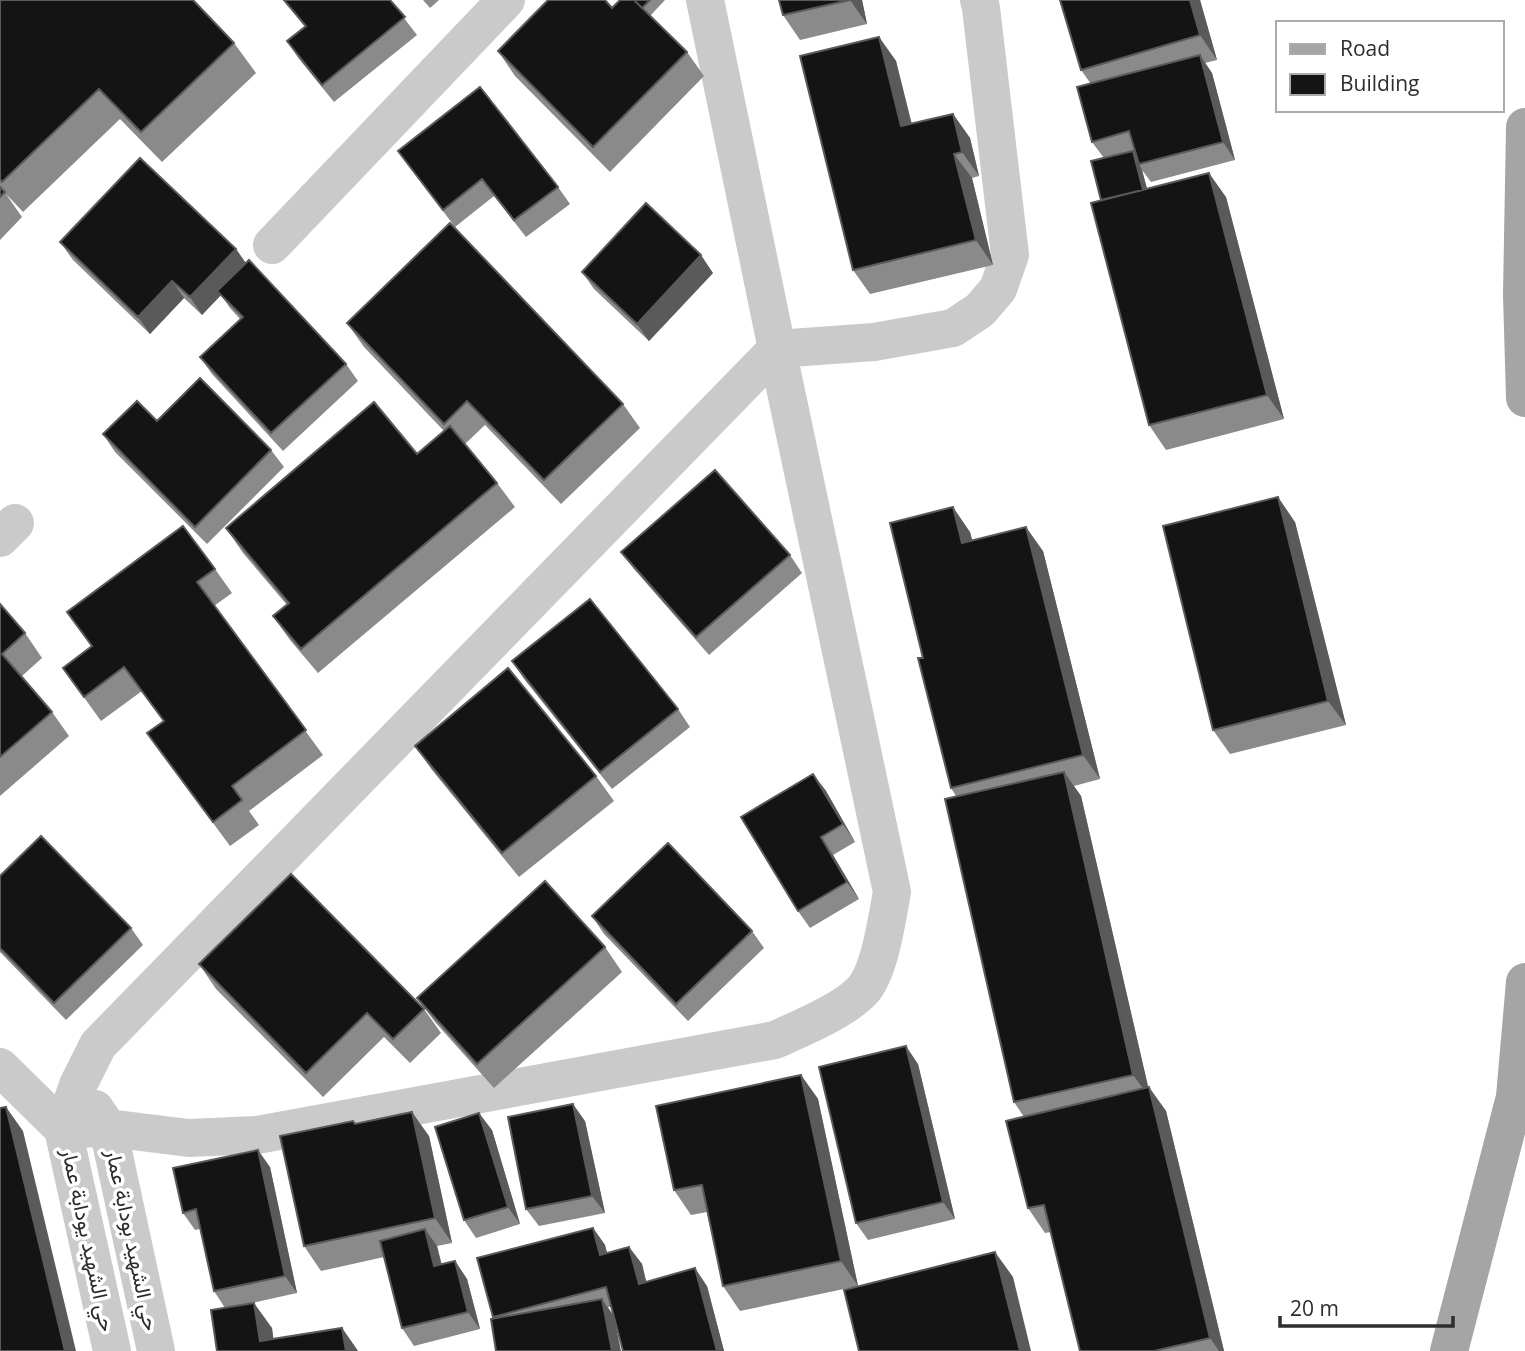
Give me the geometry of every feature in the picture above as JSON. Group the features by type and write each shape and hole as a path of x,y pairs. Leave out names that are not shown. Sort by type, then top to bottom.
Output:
{"main road":[{"path":"1525,127 1522,295 1525,398"},
{"path":"1449,1351 1515,1097 1525,982"}],"street":[{"path":"272,245 506,0"},
{"path":"0,1067 63,1129 108,1128 189,1138 257,1135 775,1040 836,1010 863,990 878,961 892,892 705,0"},
{"path":"63,1129 78,1084 98,1045 777,349 874,342 953,328 980,310 998,289 1010,255 979,0"},
{"path":"78,1084 108,1128"},
{"name":"حي الشهيد بودابة عمار","path":"108,1128 156,1351"},
{"name":"حي الشهيد يودابة عمار","path":"63,1129 112,1351"}],"building":[{"path":"0,0 193,0 234,43 141,132 99,89 2,182"},
{"path":"284,0 390,0 405,17 322,85 287,41 306,26"},
{"path":"548,0 605,0 612,8 620,0 634,0 687,52 593,147 498,51"},
{"path":"634,0 650,0 642,8"},
{"path":"779,0 850,0 783,15"},
{"path":"1060,0 1190,0 1200,35 1081,70"},
{"path":"879,37 901,126 953,114 962,152 954,154 976,240 853,270 800,56"},
{"path":"1200,55 1223,142 1139,164 1129,131 1092,142 1077,87"},
{"path":"480,87 558,187 514,220 482,179 443,210 398,151"},
{"path":"1133,151 1143,190 1101,200 1091,161"},
{"path":"140,158 236,249 190,297 172,281 138,317 60,242"},
{"path":"1209,173 1267,395 1149,425 1091,203"},
{"path":"646,203 701,255 637,324 582,272"},
{"path":"450,223 623,404 544,480 467,401 444,424 347,323"},
{"path":"249,260 346,364 271,433 200,357 243,317 217,291"},
{"path":"200,378 271,450 195,527 103,434 137,401 157,421"},
{"path":"374,402 417,454 450,426 497,483 301,649 273,616 289,603 226,528"},
{"path":"715,470 790,555 696,637 621,552"},
{"path":"1278,497 1328,701 1213,730 1163,526"},
{"path":"953,507 962,543 1026,527 1083,755 951,788 918,658 923,658 890,523"},
{"path":"183,526 215,569 197,582 306,730 232,786 242,800 213,822 147,733 164,721 124,667 84,697 63,668 92,646 67,612"},
{"path":"590,599 678,709 600,772 512,661"},
{"path":"0,604 25,633 2,654 52,712 0,757"},
{"path":"508,668 596,776 502,853 415,746"},
{"path":"1064,772 1133,1075 1014,1102 945,799"},
{"path":"813,774 843,824 821,837 847,882 798,911 741,817"},
{"path":"41,836 131,928 54,1003 0,948 0,876"},
{"path":"668,843 752,931 676,1004 592,916"},
{"path":"291,874 424,1009 393,1039 367,1013 306,1073 199,964"},
{"path":"545,881 605,947 477,1064 417,998"},
{"path":"906,1046 943,1202 856,1223 819,1067"},
{"path":"801,1075 841,1261 723,1286 702,1185 674,1190 656,1106"},
{"path":"1149,1087 1210,1338 1154,1351 1080,1351 1044,1205 1028,1208 1006,1121"},
{"path":"573,1104 592,1196 526,1209 508,1117"},
{"path":"6,1107 65,1351 0,1351 0,1108"},
{"path":"412,1112 435,1218 304,1246 280,1136"},
{"path":"479,1113 508,1207 464,1220 435,1127"},
{"path":"258,1150 285,1276 214,1291 196,1209 183,1213 173,1168"},
{"path":"593,1228 600,1255 629,1247 639,1284 695,1268 717,1351 623,1351 606,1287 493,1317 477,1258"},
{"path":"425,1229 434,1266 455,1261 468,1312 402,1328 380,1241"},
{"path":"995,1252 1020,1351 859,1351 844,1290"},
{"path":"602,1299 612,1351 496,1351 491,1319"},
{"path":"254,1303 260,1341 342,1328 346,1351 217,1351 211,1310"}]}
